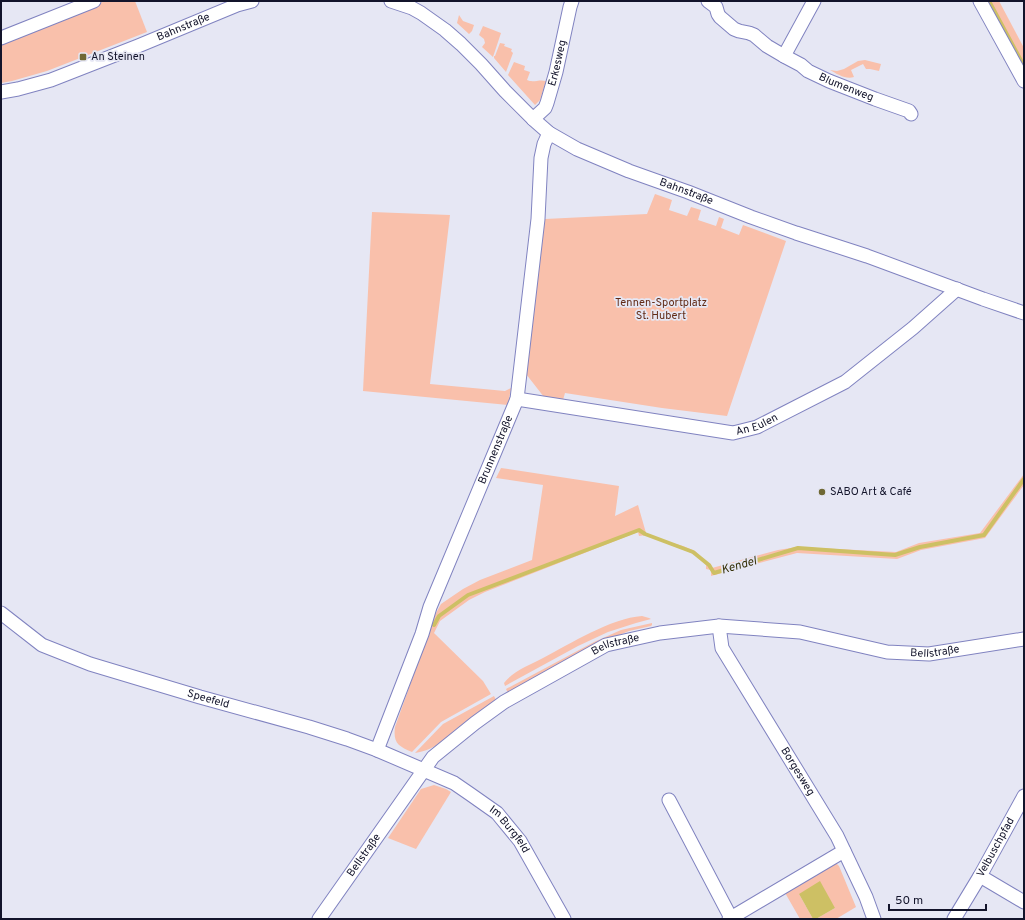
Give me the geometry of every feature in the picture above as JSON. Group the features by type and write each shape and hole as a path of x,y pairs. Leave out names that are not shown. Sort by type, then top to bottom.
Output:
{"street":[{"path":"1,38 94,1"},
{"name":"Bahnstraße","path":"1,92 51,80 237,5 252,1"},
{"name":"Bahnstraße","path":"391,1 413,4 421,13 445,30 461,44 533,119 549,133 577,149 629,172 688,192 751,217 874,258 957,290 1024,313"},
{"name":"Erkesweg","path":"533,119 545,108 547,103 556,72 572,1"},
{"path":"784,56 814,1"},
{"path":"980,1 1024,81"},
{"name":"Blumenweg","path":"715,3 720,17 734,29 749,33 808,71 829,81 909,111 911,114"},
{"name":"Brunnenstraße","path":"377,750 422,634 430,608 518,399 538,219 541,158 544,144 549,133"},
{"name":"An Eulen","path":"518,399 733,433 757,427 845,382 913,328 957,290"},
{"name":"Speefeld","path":"1,613 42,645 90,664 200,697 309,727 377,750 424,770"},
{"name":"Bellstraße","path":"319,919 434,757 475,723 504,702 606,645 660,633 719,626 800,632 887,652 929,654 1024,639"},
{"name":"Borgesweg","path":"719,626 722,648 837,836 866,897 874,919"},
{"name":"Im Burgfeld","path":"424,770 454,783 497,813 520,841 564,919"},
{"name":"Velbuschpfad","path":"954,919 980,876 1024,796"},
{"path":"670,800 730,918 844,851"},
{"path":"980,876 1024,902"}],"green space":[{"path":"105,1 135,1 147,32 47,71 1,83 1,44"},
{"path":"986,1 999,1 1024,48 1024,70"},
{"path":"459,15 463,21 474,25 469,34 457,23"},
{"path":"483,26 501,33 493,57 482,47 485,43 484,39 479,35"},
{"path":"500,43 505,44 504,46 512,49 511,51 513,53 506,72 494,58"},
{"path":"865,60 881,64 879,71 866,69 863,64 851,70 854,77 848,78 830,70 837,71 844,69 858,61"},
{"path":"514,62 525,66 524,70 530,72 527,80 546,81 540,100 535,105 508,75"},
{"name":"Tennen-Sportplatz St. Hubert","path":"655,194 672,200 669,210 687,216 691,207 701,210 698,220 716,226 719,217 724,219 721,228 739,235 743,225 786,241 727,416 662,408 565,393 563,400 544,397 526,374 545,219 647,214"},
{"path":"372,212 450,215 430,384 505,391 511,388 508,405 363,391"},
{"path":"501,468 619,486 615,516 638,505 646,533 695,551 707,563 711,564 712,568 778,550 797,547 896,552 919,543 980,533 1024,474 1024,485 985,538 921,550 897,559 797,553 711,576 711,570 706,569 706,565 695,555 647,535 639,536 638,532 485,592 469,600 440,621 434,633 483,681 491,694 441,722 412,752 400,746 395,737 395,727 435,615 441,604 463,589 480,580 532,560 543,485 496,478"},
{"path":"642,616 651,619 608,632 578,646 505,686 504,683 512,675 578,639 617,621"},
{"path":"652,623 651,626 629,631 614,637 508,693 506,689 594,642 621,630"},
{"path":"494,696 496,700 482,709 440,743 429,749 415,753 443,724"},
{"path":"434,785 451,792 416,849 388,838 421,789"},
{"path":"836,863 839,866 856,907 836,919 816,919 835,908 799,894 813,919 800,919 784,891"}],"shaded area":[{"path":"820,881 835,908 816,919 813,919 799,894"}],"waterway":[{"name":"Kendel","path":"989,1 1024,66"},
{"name":"Kendel","path":"434,625 439,616 468,595 639,530 645,534 693,552 709,565 714,573 798,548 895,555 920,547 984,535 1024,479"}],"place":[{"name":"An Steinen","path":"83,57"},
{"name":"SABO Art & Café","path":"822,492"}]}
